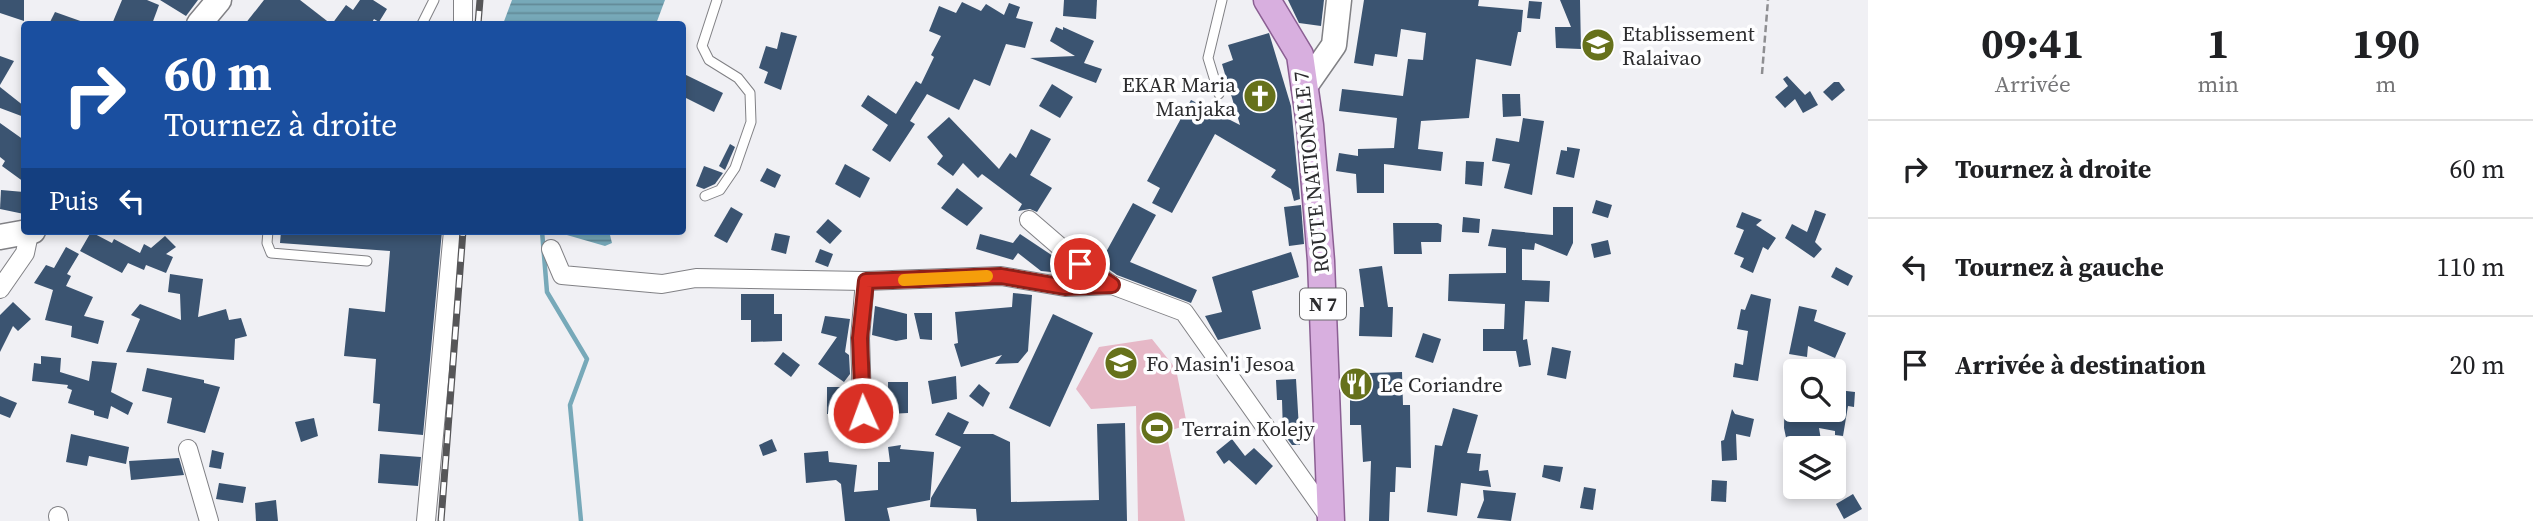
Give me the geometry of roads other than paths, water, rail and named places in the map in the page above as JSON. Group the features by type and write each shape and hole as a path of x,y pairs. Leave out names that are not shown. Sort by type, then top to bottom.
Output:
{"main road":[{"name":"ROUTE NATIONALE 7","path":"1267,0 1300,55 1310,125 1321,261 1331,521"}],"street":[{"path":"202,21 219,0"},
{"path":"463,0 463,21"},
{"path":"1304,88 1334,45 1339,0"},
{"path":"1029,220 1080,264 1112,285 1184,312 1331,521"},
{"path":"0,237 21,234"},
{"path":"0,289 25,253 30,235"},
{"path":"426,521 453,235"},
{"path":"551,249 562,275 663,284 696,278 866,281 1001,276 1065,287 1112,285"},
{"path":"863,434 860,338 866,281"},
{"path":"188,449 209,521"},
{"path":"1320,521 1331,521"}],"lane":[{"path":"424,21 434,0"},
{"path":"705,196 720,190 735,168 751,122 750,93 738,78 709,60 702,46 717,0"},
{"path":"1219,94 1208,58 1222,0"},
{"path":"268,235 267,243 271,253 367,261"}],"water":[{"path":"512,0 665,0 657,21 504,21"},
{"path":"567,235 610,235 612,243 605,246"}],"waterway":[{"path":"542,235 547,292 587,359 570,405 581,521"}],"railway":[{"path":"478,21 480,0"},
{"path":"441,521 463,235"}],"place":[{"name":"Etablissement Ralaivao","path":"1598,45"},
{"name":"EKAR Maria Manjaka","path":"1260,96"},
{"name":"Fo Masin'i Jesoa","path":"1121,363"},
{"name":"Le Coriandre","path":"1356,384"},
{"name":"Terrain Kolejy","path":"1157,428"}]}
